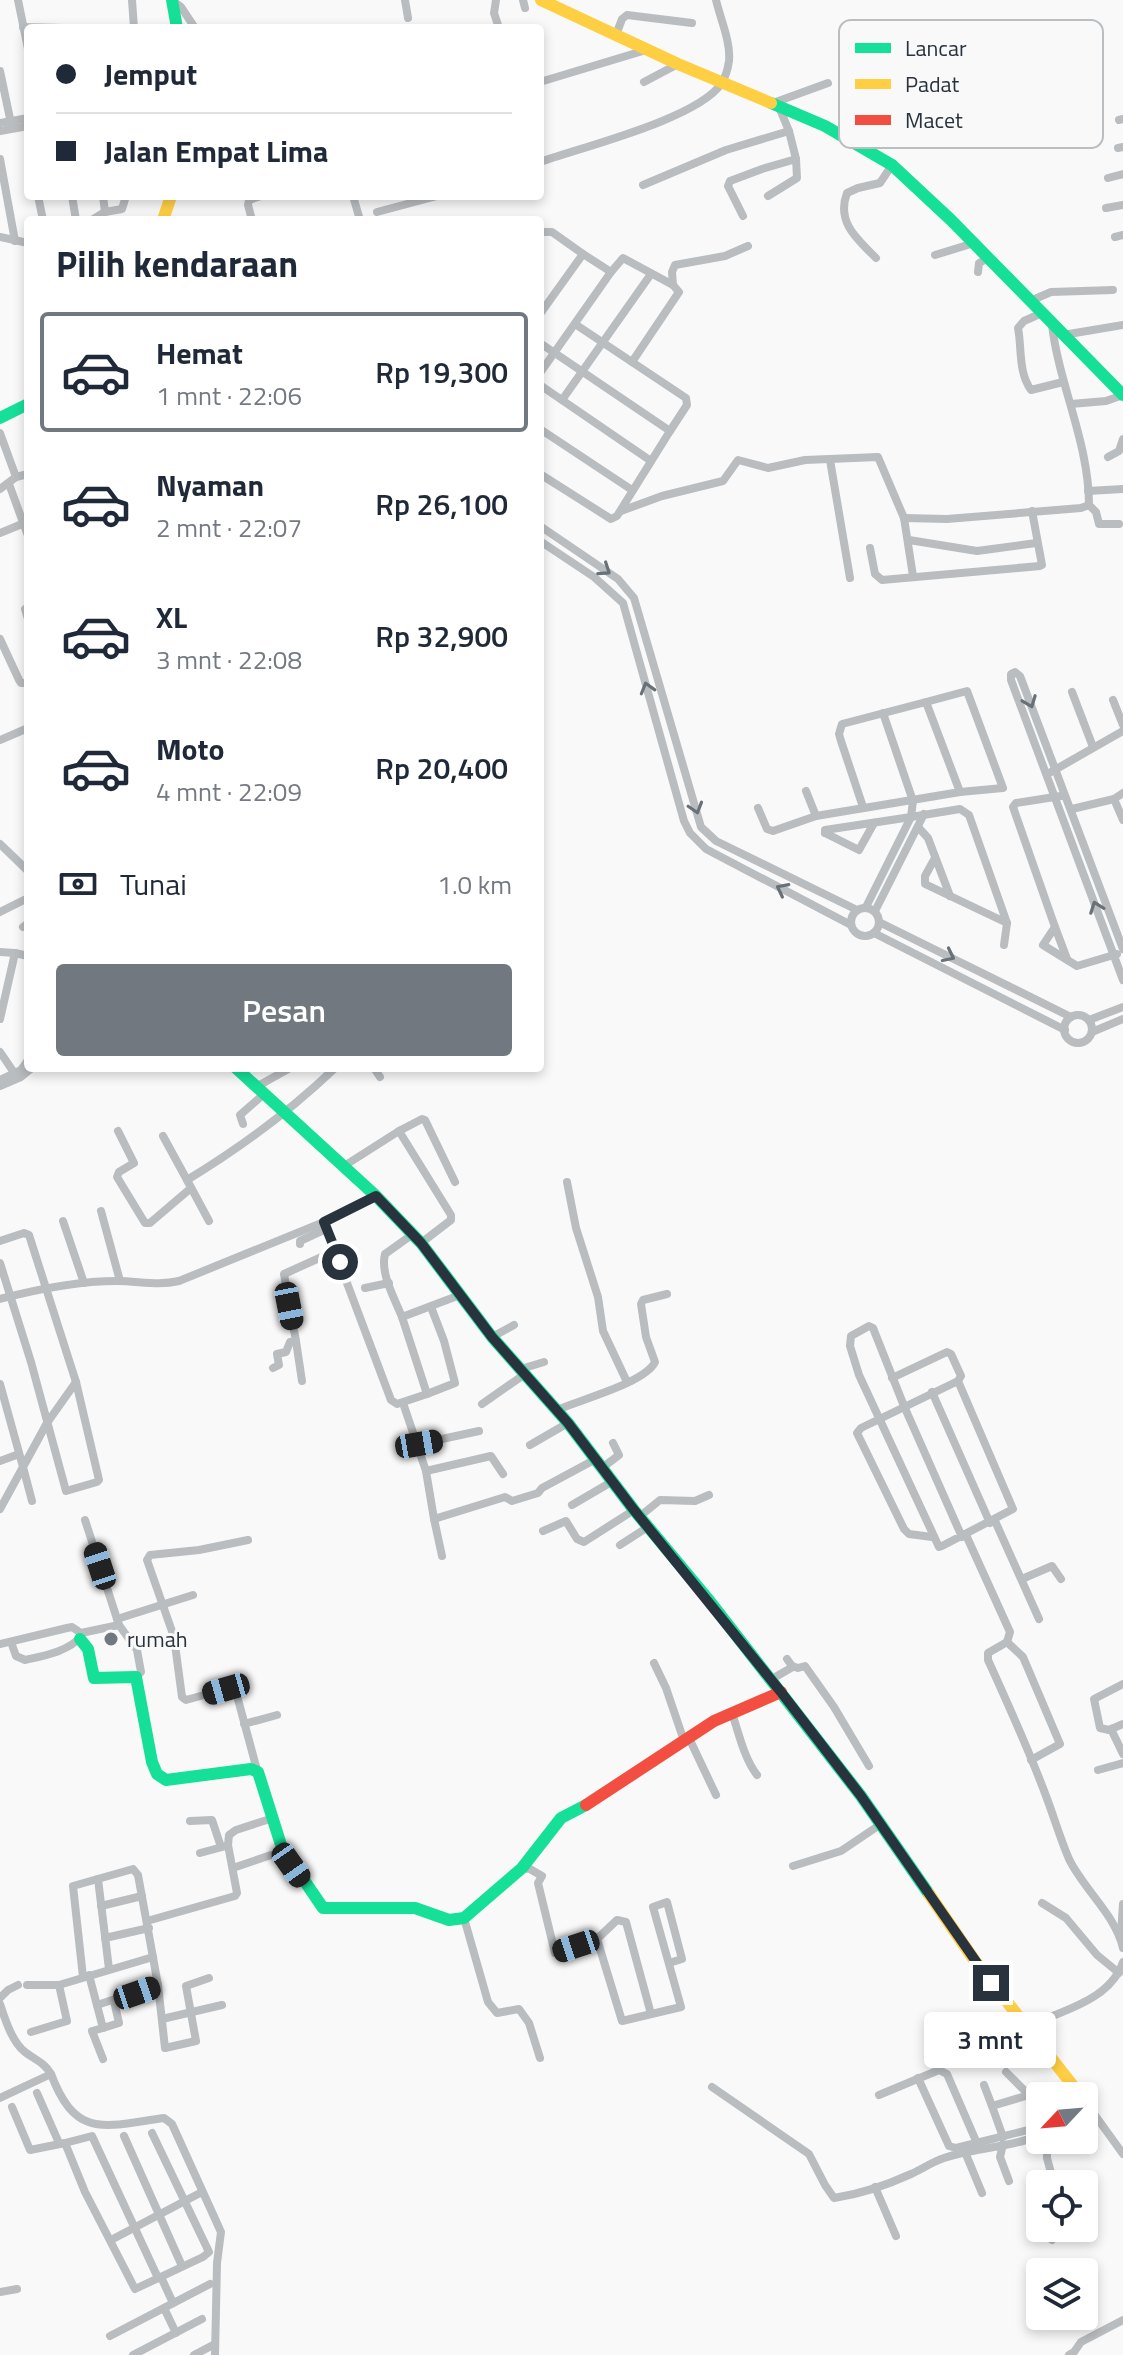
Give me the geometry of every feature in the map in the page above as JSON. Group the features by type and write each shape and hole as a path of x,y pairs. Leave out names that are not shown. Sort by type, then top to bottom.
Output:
{"main road":[{"path":"541,0 678,64 839,133"},
{"path":"172,1 176,24"},
{"path":"865,148 892,165 974,243 1123,395"},
{"path":"0,418 24,407"},
{"path":"240,1072 376,1196 417,1238 492,1337 568,1423 640,1518 781,1692 881,1824 975,1961 1067,2082"},
{"path":"80,1636 88,1649 94,1678 136,1677 152,1762 161,1778 166,1780 257,1770 288,1859 323,1908 415,1908 449,1920 464,1918 522,1868 561,1818 599,1798 732,1713 781,1692"}],"street":[{"path":"18,0 24,31"},
{"path":"132,0 134,24"},
{"path":"405,0 408,18"},
{"path":"496,0 494,13 498,24"},
{"path":"544,161 657,122 706,98 723,83 729,54 716,0"},
{"path":"172,1 181,7 192,24"},
{"path":"616,35 622,19 627,15 692,23"},
{"path":"544,81 647,50"},
{"path":"644,82 678,64"},
{"path":"0,71 12,125"},
{"path":"768,196 797,178 789,131 775,105 828,83"},
{"path":"0,123 24,123"},
{"path":"0,131 12,125"},
{"path":"643,185 726,150 789,131"},
{"path":"0,159 15,241"},
{"path":"743,216 728,186 730,181 796,159"},
{"path":"876,258 852,233 843,216 843,207 847,193 880,183 892,165"},
{"path":"1108,178 1123,174"},
{"path":"104,200 105,212"},
{"path":"98,216 122,209 125,200"},
{"path":"377,212 422,200"},
{"path":"1106,208 1123,205"},
{"path":"544,232 552,232 611,272"},
{"path":"0,237 24,242"},
{"path":"935,255 974,243"},
{"path":"673,285 675,265 725,256 748,246"},
{"path":"544,308 583,254"},
{"path":"544,367 623,258 673,285 679,292 678,298 632,362"},
{"path":"978,272 979,263 989,258"},
{"path":"562,400 651,274"},
{"path":"1030,301 1051,292 1113,290"},
{"path":"1042,313 1024,321 1018,328 1018,349 1026,382 1031,390 1063,382"},
{"path":"575,324 686,398 687,405 621,511"},
{"path":"1052,325 1055,356 1071,404 1089,505 1096,512 1099,524 1119,524"},
{"path":"1062,335 1123,325"},
{"path":"544,346 670,431"},
{"path":"544,388 651,461"},
{"path":"1071,404 1106,401 1123,395"},
{"path":"544,432 632,490"},
{"path":"0,433 24,528"},
{"path":"1108,457 1119,451 1123,439"},
{"path":"544,477 611,519 621,511 662,496 723,481 738,460 768,468 805,460 878,457 904,518 913,576"},
{"path":"830,460 850,578"},
{"path":"0,489 24,476"},
{"path":"1088,491 1123,489"},
{"path":"904,518 947,519 1089,505"},
{"path":"870,548 878,579 1040,566 1032,511"},
{"path":"0,533 22,524"},
{"path":"544,529 626,586 634,598 701,827 707,834 716,841 866,909 879,922 1071,1017 1083,1016 1089,1020 1092,1032 1089,1039 1078,1043 1069,1039 1065,1030 1071,1017"},
{"path":"544,541 551,534"},
{"path":"909,540 977,551 1036,543"},
{"path":"544,544 594,577 623,603 684,821 690,833 706,849 851,925 857,934 874,933 1065,1030"},
{"path":"0,639 19,680 24,683"},
{"path":"639,661 650,658"},
{"path":"1051,772 1011,680 1011,674 1015,672 1020,676 1123,980"},
{"path":"758,808 767,829 773,831 816,816 863,807 1003,788 967,691 847,721 840,728 841,741 863,807"},
{"path":"1072,692 1093,747"},
{"path":"1051,772 1123,728 1121,712 1113,700"},
{"path":"926,702 960,792"},
{"path":"851,925 852,916 866,909 878,890 906,838 911,817 913,801 883,713"},
{"path":"0,740 24,730"},
{"path":"806,791 816,816"},
{"path":"1072,809 1114,799 1123,793"},
{"path":"1055,927 1043,945 1082,966 1123,950 1072,809 1060,796"},
{"path":"1060,796 1016,803 1012,809 1068,960"},
{"path":"1114,799 1123,820"},
{"path":"874,823 859,850 825,832 825,830 960,809 969,815 1007,923 1004,945"},
{"path":"906,838 918,827 924,814"},
{"path":"918,827 928,838 950,896"},
{"path":"0,844 24,867"},
{"path":"935,858 925,876 925,884 1007,923"},
{"path":"0,912 24,900"},
{"path":"874,933 879,922"},
{"path":"0,952 24,955"},
{"path":"0,1019 15,953"},
{"path":"1089,1020 1123,1007"},
{"path":"1092,1032 1123,1019"},
{"path":"0,1052 15,1074"},
{"path":"0,1080 15,1074 24,1064"},
{"path":"0,1086 27,1072"},
{"path":"243,1124 240,1115 260,1091 285,1072"},
{"path":"118,1131 134,1163 119,1172 117,1177 145,1223 150,1223 189,1184 285,1113 331,1072"},
{"path":"377,1072 380,1077"},
{"path":"344,1166 422,1119 455,1182"},
{"path":"399,1131 451,1215 451,1220 385,1254 383,1261 427,1394"},
{"path":"163,1136 209,1221"},
{"path":"567,1182 576,1228 598,1297 603,1331 627,1382"},
{"path":"300,1244 300,1241 376,1196"},
{"path":"101,1211 120,1281"},
{"path":"63,1221 84,1283"},
{"path":"325,1226 363,1319 391,1400 397,1404 455,1383 431,1307"},
{"path":"0,1299 84,1283 120,1281 165,1285 325,1226"},
{"path":"0,1241 28,1233 76,1382 99,1481 66,1491 0,1263"},
{"path":"302,1381 284,1274 335,1251"},
{"path":"365,1288 389,1283"},
{"path":"557,1410 651,1369 655,1362 646,1337 641,1304 643,1300 667,1294"},
{"path":"402,1317 460,1295"},
{"path":"492,1337 514,1325"},
{"path":"958,1381 1013,1507 993,1522 964,1536 939,1547 859,1375 850,1346 851,1336 869,1326 873,1328 904,1406 964,1536 1009,1628 1011,1636 1007,1642 988,1653 988,1660 1077,1875 1112,1920 1122,1944"},
{"path":"273,1368 279,1365 277,1354 286,1352 290,1342 296,1341"},
{"path":"892,1378 947,1352 951,1354 961,1376 958,1381 861,1428 858,1435 904,1529 909,1534 932,1537"},
{"path":"482,1404 523,1372 544,1362"},
{"path":"0,1509 47,1423 76,1382"},
{"path":"0,1384 32,1501"},
{"path":"932,1392 1039,1619"},
{"path":"403,1403 426,1471 442,1556"},
{"path":"530,1445 568,1423"},
{"path":"419,1444 479,1431"},
{"path":"434,1519 505,1497 512,1501 534,1495 619,1455 613,1443"},
{"path":"0,1461 19,1454"},
{"path":"426,1471 491,1456 503,1474"},
{"path":"572,1505 613,1481"},
{"path":"620,1545 640,1518 660,1500 695,1501 709,1495"},
{"path":"543,1531 566,1521 577,1539 584,1542 640,1518"},
{"path":"85,1520 118,1622 137,1650 141,1672 136,1677"},
{"path":"248,1540 199,1550 150,1555 148,1566 174,1637 184,1699 231,1689 237,1694 257,1770"},
{"path":"1022,1579 1049,1566 1056,1568 1061,1579"},
{"path":"11,1642 16,1656 25,1660 52,1653 80,1636 161,1604 193,1595"},
{"path":"0,1644 72,1627 80,1636"},
{"path":"1007,1642 1023,1657 1060,1744 1031,1760"},
{"path":"770,1680 790,1662 798,1668 805,1666 869,1766"},
{"path":"654,1663 683,1738 689,1738 716,1795"},
{"path":"1123,1684 1094,1699 1100,1728 1104,1731 1123,1724"},
{"path":"732,1713 747,1760 757,1775"},
{"path":"244,1724 277,1715"},
{"path":"1111,1729 1123,1754"},
{"path":"1098,1770 1123,1763"},
{"path":"200,1853 225,1846 231,1833 273,1818"},
{"path":"105,1938 235,1896 233,1868 212,1820 190,1821"},
{"path":"793,1866 841,1851 881,1824"},
{"path":"233,1868 271,1855"},
{"path":"522,1868 542,1876 538,1883 555,1953 597,1939 617,1920 626,1922 651,2014"},
{"path":"103,2028 86,1976 71,1889 75,1884 133,1869 138,1875 158,1985 165,2048 196,2041 186,1986 209,1978"},
{"path":"98,1879 109,1969"},
{"path":"101,1906 142,1896"},
{"path":"597,1939 622,2021 681,2007 653,1907 667,1902 682,1959 669,1963"},
{"path":"1042,1903 1066,1918 1097,1955 1119,1973"},
{"path":"1122,1944 1123,1904"},
{"path":"464,1918 488,2002 497,2013 519,2009 529,2023 540,2058"},
{"path":"153,1957 59,1985 23,1985 5,1992 0,2001 21,2049 45,2065 66,2106 86,2123 113,2125 164,2118 169,2120 221,2232 217,2263 215,2355"},
{"path":"1025,2027 1092,1997 1108,1986 1119,1973 1123,1962"},
{"path":"31,2032 67,2021 59,1985"},
{"path":"97,2005 158,1985"},
{"path":"103,2059 92,2031 119,2023 114,2001"},
{"path":"162,2019 222,2005"},
{"path":"879,2095 939,2070 947,2074 976,2141"},
{"path":"1006,2072 1026,2092"},
{"path":"0,2098 51,2074"},
{"path":"918,2078 949,2146 956,2148 976,2141 1016,2143 1026,2140"},
{"path":"984,2085 1003,2140 1000,2157 1009,2181"},
{"path":"712,2087 809,2154 834,2198 853,2195 942,2159 1026,2132"},
{"path":"37,2093 134,2289 209,2252 152,2133"},
{"path":"992,2106 1026,2096"},
{"path":"12,2107 30,2150 92,2136 173,2303"},
{"path":"1098,2122 1123,2154"},
{"path":"124,2136 182,2266"},
{"path":"965,2152 982,2193"},
{"path":"875,2187 896,2236"},
{"path":"111,2240 202,2192"},
{"path":"110,2336 210,2284"},
{"path":"0,2292 17,2289"},
{"path":"164,2308 176,2333"},
{"path":"133,2355 202,2319"},
{"path":"1069,2355 1081,2342 1123,2320"},
{"path":"194,2355 215,2344"}],"traffic: fast":[{"path":"172,0 176,24"},
{"path":"771,103 839,134"},
{"path":"863,148 892,165 951,220 1123,395"},
{"path":"0,418 24,406"},
{"path":"240,1072 376,1196 421,1243 492,1337 568,1423 634,1510 708,1599 861,1796 929,1894"},
{"path":"80,1639 88,1649 94,1678 136,1677 157,1774 166,1780 251,1769 258,1772 282,1848 323,1908 415,1908 449,1920 464,1918 522,1868 561,1818 586,1805"}],"traffic: slow":[{"path":"541,0 678,64 771,103"},
{"path":"164,216 170,200"},
{"path":"929,1894 975,1961 1070,2082"}],"traffic: jam":[{"path":"586,1805 714,1721 781,1692"}],"place":[{"name":"rumah","path":"111,1639"}],"route":[{"path":"340,1262 324,1222 376,1196 421,1243 492,1337 568,1423 781,1692 861,1796 991,1983"}]}
